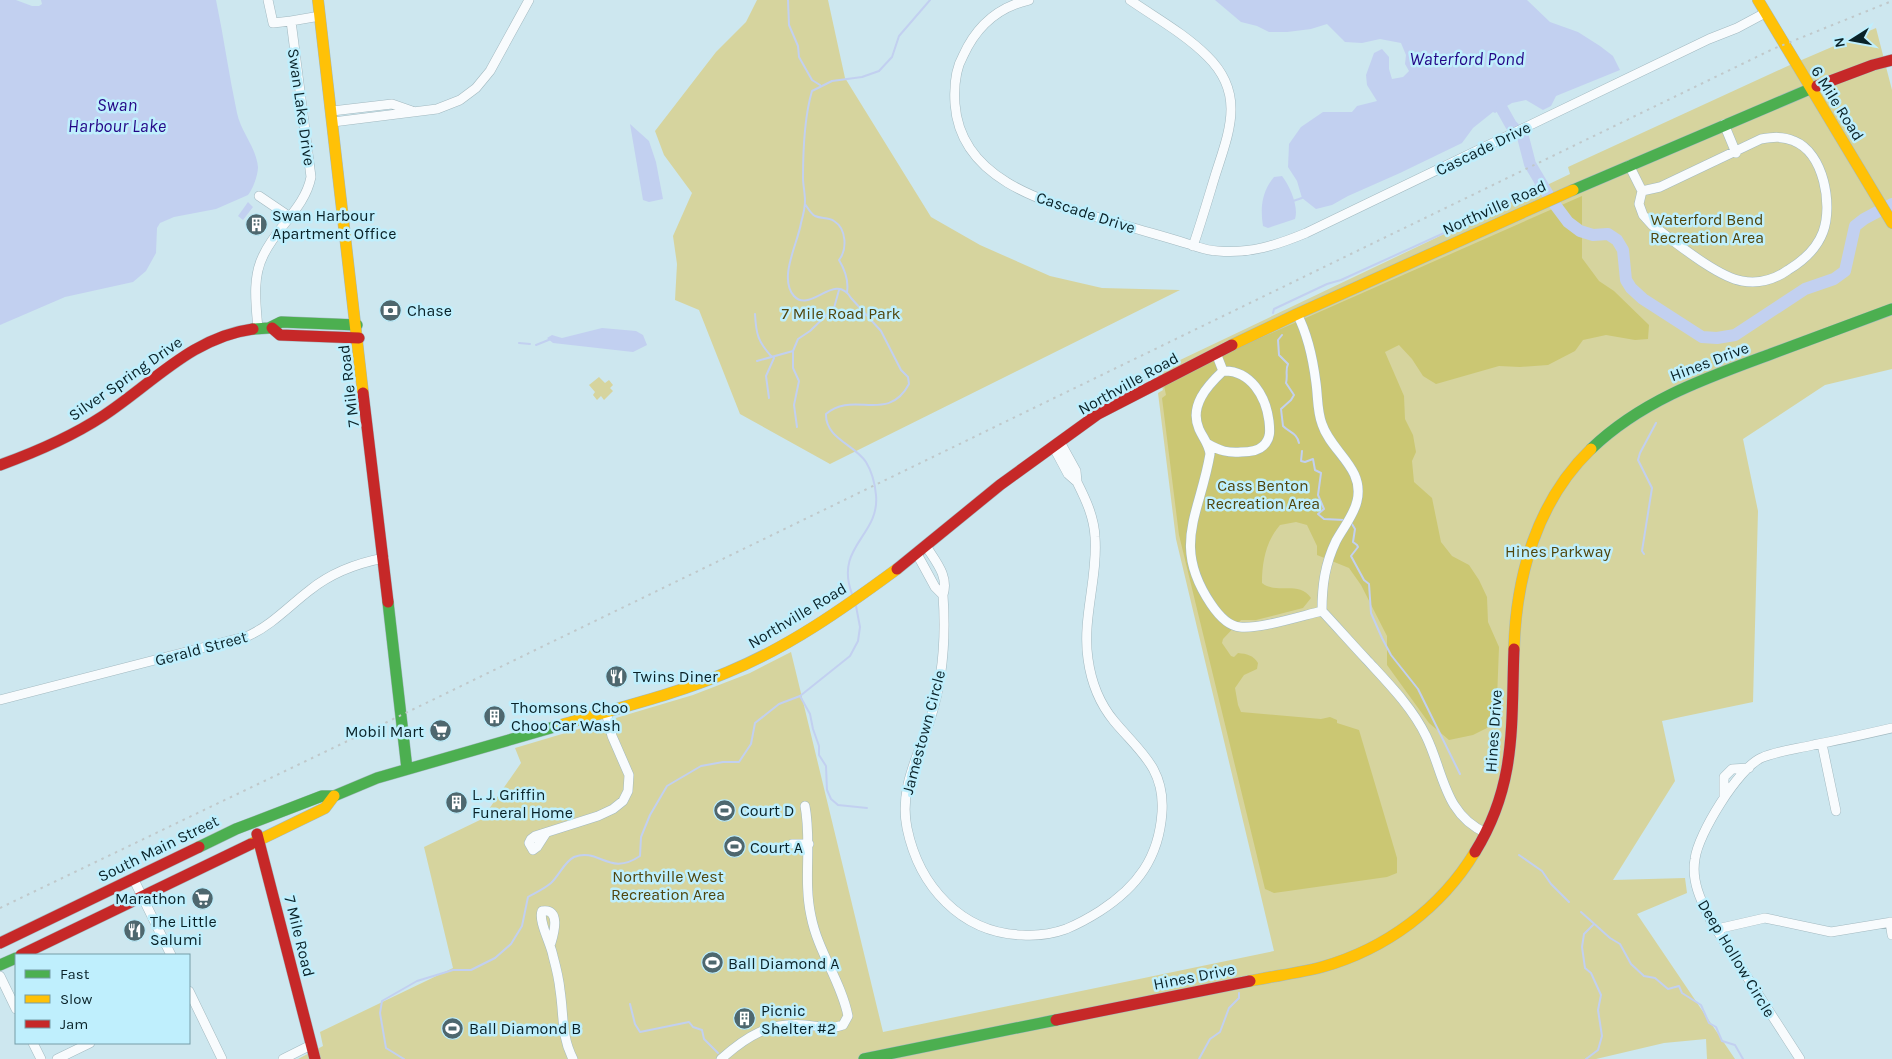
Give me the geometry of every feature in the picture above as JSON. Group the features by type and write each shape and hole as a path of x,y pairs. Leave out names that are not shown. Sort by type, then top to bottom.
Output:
{"street":[{"path":"268,0 273,23 320,16"},
{"name":"7 Mile Road","path":"318,0 359,338 407,769"},
{"path":"333,116 392,104 412,111 444,107 460,100 476,88 490,71 529,0"},
{"name":"Cascade Drive","path":"1029,0 1012,2 980,29 970,40 959,63 954,89 956,118 965,141 980,161 1001,178 1041,200 1193,246 1217,251 1235,252 1275,246 1306,233 1731,31 1765,13"},
{"path":"1130,0 1190,41 1207,56 1219,69 1228,91 1231,105 1229,133 1193,246"},
{"name":"6 Mile Road","path":"1758,0 1891,221"},
{"name":"Swan Lake Drive","path":"258,328 256,288 260,264 270,244 290,217 309,186 311,167 291,21"},
{"name":"Northville Road","path":"407,769 684,689 729,672 796,638 840,611 922,550 1000,484 1098,414 1216,353 1297,314 1556,197 1810,89 1873,64 1892,62"},
{"path":"1724,124 1736,153"},
{"path":"1629,165 1642,191 1639,204 1643,215 1652,225 1726,276 1741,281 1758,282 1778,277 1797,265 1812,251 1823,231 1827,208 1826,186 1810,153 1796,141 1778,137 1761,139 1736,153 1660,186 1642,191"},
{"path":"259,196 290,217"},
{"name":"Hines Drive","path":"864,1059 1307,970 1340,961 1387,940 1425,912 1460,874 1486,833 1503,791 1510,753 1515,618 1522,573 1530,544 1543,514 1568,474 1606,433 1628,416 1660,398 1694,382 1892,309"},
{"path":"1297,314 1305,330 1314,369 1318,407 1322,424 1336,448 1350,465 1357,481 1358,501 1336,541 1323,578 1322,611 1397,692 1427,737 1454,807 1469,824 1486,833"},
{"name":"Silver Spring Drive","path":"0,465 50,446 96,421 197,348 235,333 258,328 272,328 281,322 357,325"},
{"name":"Silver Spring Drive","path":"272,328 280,335 359,338"},
{"path":"1216,353 1224,371"},
{"path":"1208,444 1219,451 1231,453 1255,450 1268,441 1270,429 1268,410 1263,396 1254,384 1230,371 1224,371 1209,386 1196,407 1195,414 1197,425 1208,444 1210,454 1190,536 1191,557 1203,592 1214,608 1227,621 1239,627 1259,625 1322,611"},
{"name":"Jamestown Circle","path":"922,550 944,576 946,586 943,595 944,646 941,672 930,720 905,792 904,810 912,845 930,884 943,901 965,918 985,929 1013,935 1034,936 1065,929 1089,918 1118,899 1142,875 1153,854 1160,832 1162,799 1159,782 1151,764 1143,752 1114,722 1095,689 1087,643 1096,558 1095,536 1091,514 1077,482 1076,471 1056,444"},
{"path":"922,550 936,587 943,595"},
{"name":"Gerald Street","path":"0,700 248,636 271,623 323,581 362,563 384,558"},
{"path":"546,833 613,809 620,805 628,791 629,775 612,736 606,712"},
{"name":"Deep Hollow Circle","path":"1800,1059 1700,899 1695,878 1694,859 1700,839 1731,788 1760,758 1892,728"},
{"path":"1822,744 1836,811"},
{"name":"South Main Street","path":"0,943 254,822 322,796 334,796 378,778 407,769"},
{"name":"South Main Street","path":"23,954 325,808 334,796"},
{"path":"721,1059 742,1041 763,1030 782,1025 797,1024 832,1028 843,1025 848,1016 842,993 822,954 815,933 808,898 809,844 805,806"},
{"name":"7 Mile Road","path":"254,822 315,1059"},
{"path":"792,844 809,844"},
{"path":"133,878 170,954"},
{"path":"1717,929 1765,918 1831,932 1891,922 1892,935"},
{"path":"551,943 560,989 564,1039 573,1059"},
{"path":"0,965 15,958"},
{"path":"0,976 15,1007"},
{"path":"190,995 222,1059"},
{"path":"34,1044 41,1059"},
{"path":"57,1059 88,1044"},
{"path":"283,1059 311,1045"}],"green space":[{"name":"7 Mile Road Park","path":"757,0 828,0 845,78 931,217 980,245 1050,276 1102,288 1180,290 830,464 740,414 699,310 675,300 677,264 673,236 692,193 664,155 655,131 716,52 746,22"},
{"path":"1876,28 1892,90 1892,369 1825,385 1743,439 1758,511 1753,702 1662,721 1675,781 1613,880 1685,878 1687,893 1637,914 1735,1059 1707,1059 1706,1039 1664,1043 1596,1059 298,1059 323,1046 320,1032 453,968 424,847 482,819 521,763 515,748 693,695 750,673 791,652 883,1032 1274,951 1176,539 1158,393 1163,390 1157,371 1570,174 1568,167 1790,65"},
{"name":"Cass Benton Recreation Area","path":"1582,196 1582,258 1599,281 1614,291 1649,325 1648,339 1635,340 1606,335 1583,340 1575,351 1548,365 1499,366 1436,384 1423,376 1412,359 1399,345 1385,352 1404,396 1405,419 1413,435 1416,452 1412,461 1414,482 1432,498 1441,542 1452,556 1469,565 1487,597 1488,622 1499,647 1497,699 1487,728 1473,735 1449,740 1429,723 1387,665 1387,636 1361,585 1349,568 1317,555 1317,546 1307,525 1296,522 1280,525 1275,531 1266,552 1262,583 1274,588 1300,590 1311,598 1303,608 1256,620 1241,620 1223,639 1222,643 1231,656 1234,657 1238,653 1247,654 1258,663 1257,669 1244,675 1235,688 1241,712 1321,719 1330,717 1337,720 1337,723 1359,730 1397,858 1397,873 1387,877 1274,893 1265,889 1179,535 1162,398 1166,395 1163,381"},
{"path":"599,377 605,383 609,380 613,385 610,388 613,391 604,400 601,396 597,400 593,395 595,392 589,385"}],"water":[{"name":"Swan Harbour Lake","path":"0,0 16,0 32,6 39,6 42,4 41,0 216,0 237,113 257,160 258,167 255,182 248,195 216,209 174,217 160,223 157,228 156,253 146,271 133,282 65,297 0,325"},
{"name":"Waterford Pond","path":"1215,0 1527,0 1550,22 1578,32 1600,46 1613,56 1620,70 1556,96 1551,106 1543,110 1526,100 1512,103 1495,113 1493,112 1473,128 1462,143 1332,205 1316,209 1302,198 1297,181 1288,167 1289,144 1301,127 1323,112 1352,112 1357,106 1377,101 1367,85 1366,75 1374,53 1382,49 1389,57 1389,69 1392,79 1403,77 1409,71 1405,64 1406,55 1401,43 1380,39 1362,43 1345,42 1327,24 1311,29 1269,32 1257,26 1241,22"},
{"path":"630,124 649,141 656,162 663,199 649,202 643,200"},
{"path":"1282,176 1293,197 1296,209 1295,219 1268,228 1263,226 1262,219 1264,194 1274,177"},
{"path":"248,202 253,207 243,220 238,216"},
{"path":"602,328 636,331 643,335 647,345 633,352 553,343 547,338 552,335 562,338"}],"waterway":[{"path":"788,0 789,25 798,46 799,57 812,80 820,85"},
{"path":"852,594 848,578 849,564 853,552 871,521 875,509 876,491 872,474 866,462 835,435 830,429 826,414 836,407 847,405 881,405 891,402 901,396 909,384 908,377 901,370 881,331 845,291 838,289 830,290 807,300 800,300 794,296 790,289 788,270 805,206 803,167 806,123 812,91 832,81 862,77 879,71 892,57 899,36 930,0"},
{"path":"1502,109 1511,125 1523,137 1530,164 1550,198 1568,222 1580,231 1593,235 1608,234 1617,240 1623,250 1626,280 1631,288 1643,299 1702,337 1717,338 1735,335 1805,289 1834,279 1845,271 1855,226 1892,204"},
{"path":"1273,313 1274,309 1327,284 1341,280 1501,207 1541,182"},
{"path":"1293,201 1302,198"},
{"path":"805,204 815,216 832,220 841,229 844,245 842,256 839,260 846,275 847,292"},
{"path":"757,361 793,351 798,339 810,331 834,308 839,290"},
{"path":"755,314 759,337 772,357"},
{"path":"1282,335 1278,340 1279,355 1288,364 1286,383 1294,395 1281,409 1283,426 1295,435 1299,443"},
{"path":"536,345 551,339"},
{"path":"519,343 530,344"},
{"path":"793,352 793,368 799,381 794,405 797,427"},
{"path":"769,398 766,376 774,358"},
{"path":"1644,554 1642,551 1652,488 1638,460 1656,423"},
{"path":"1302,451 1301,461 1305,462 1313,459 1315,470 1321,473 1318,495 1324,509 1318,514 1324,519 1344,520"},
{"path":"1352,524 1355,529 1353,542 1358,547 1351,556 1364,580 1369,584 1371,613 1391,655 1418,689 1460,774"},
{"path":"404,1059 386,1048 380,1013 382,1001 417,981 453,970 471,970 495,958 511,944 522,926 528,897 551,883 567,862 574,857 590,856 620,864 640,856 641,837 650,815 667,786 701,766 723,762 739,762 751,744 755,723 779,704 800,696 850,656 858,641 860,627 856,606"},
{"path":"800,696 810,714 819,746 819,755 826,766 827,790 831,799 838,805 867,808"},
{"path":"1519,855 1542,871 1551,884 1569,902"},
{"path":"1581,912 1610,938 1620,944 1631,964 1644,976 1655,978 1668,989 1679,986 1682,993 1701,1005 1709,1023 1716,1027 1722,1041 1735,1045 1743,1059"},
{"path":"1586,1059 1598,1050 1602,1036 1598,1010 1601,995 1591,973 1585,968 1582,947 1584,934 1593,925"},
{"path":"1199,1059 1210,1039 1220,1032 1229,1008 1239,998 1239,993"},
{"path":"630,1004 635,1024 640,1032 689,1022 693,1027 702,1030 704,1039 718,1053"}],"railway":[{"path":"0,908 1773,49 1892,1"}],"traffic: fast":[{"path":"1573,190 1817,86"},
{"path":"1591,449 1631,417 1676,392 1723,372 1892,309"},
{"path":"253,329 269,328 281,322 357,325"},
{"path":"388,602 407,769"},
{"path":"199,847 236,829 322,796 334,796 377,778 561,725"},
{"path":"0,965 15,958"},
{"path":"864,1059 1056,1020"}],"traffic: slow":[{"path":"318,0 363,393"},
{"path":"1758,0 1892,223"},
{"path":"1232,345 1573,190"},
{"path":"1514,649 1519,594 1533,541 1543,516 1556,492 1591,449"},
{"path":"561,725 687,688 751,662 816,626 897,569"},
{"path":"251,844 325,808 334,796"},
{"path":"1250,981 1322,967 1346,959 1390,937 1410,924 1429,908 1446,891 1475,852"}],"traffic: jam":[{"path":"1817,86 1892,60"},
{"path":"272,328 280,335 359,338"},
{"path":"0,465 53,444 91,424 173,363 211,341 253,329"},
{"path":"897,569 1000,485 1098,414 1232,345"},
{"path":"363,393 388,602"},
{"path":"1475,852 1489,827 1505,778 1511,729 1514,649"},
{"path":"257,834 315,1059"},
{"path":"23,954 251,844"},
{"path":"0,943 199,847"},
{"path":"1056,1020 1250,981"}],"place":[{"name":"Swan Harbour Apartment Office","path":"256,224"},
{"name":"Chase","path":"391,310"},
{"name":"Twins Diner","path":"617,676"},
{"name":"Thomsons Choo Choo Car Wash","path":"495,716"},
{"name":"Mobil Mart","path":"440,731"},
{"name":"L. J. Griffin Funeral Home","path":"456,803"},
{"name":"Court D","path":"724,810"},
{"name":"Court A","path":"734,847"},
{"name":"Marathon","path":"202,898"},
{"name":"The Little Salumi","path":"134,930"},
{"name":"Ball Diamond A","path":"712,963"},
{"name":"Picnic Shelter #2","path":"745,1019"},
{"name":"Ball Diamond B","path":"453,1028"}],"park label":[{"name":"Waterford Bend Recreation Area","path":"1707,228"},
{"name":"Hines Parkway","path":"1558,551"},
{"name":"Northville West Recreation Area","path":"668,885"}]}
